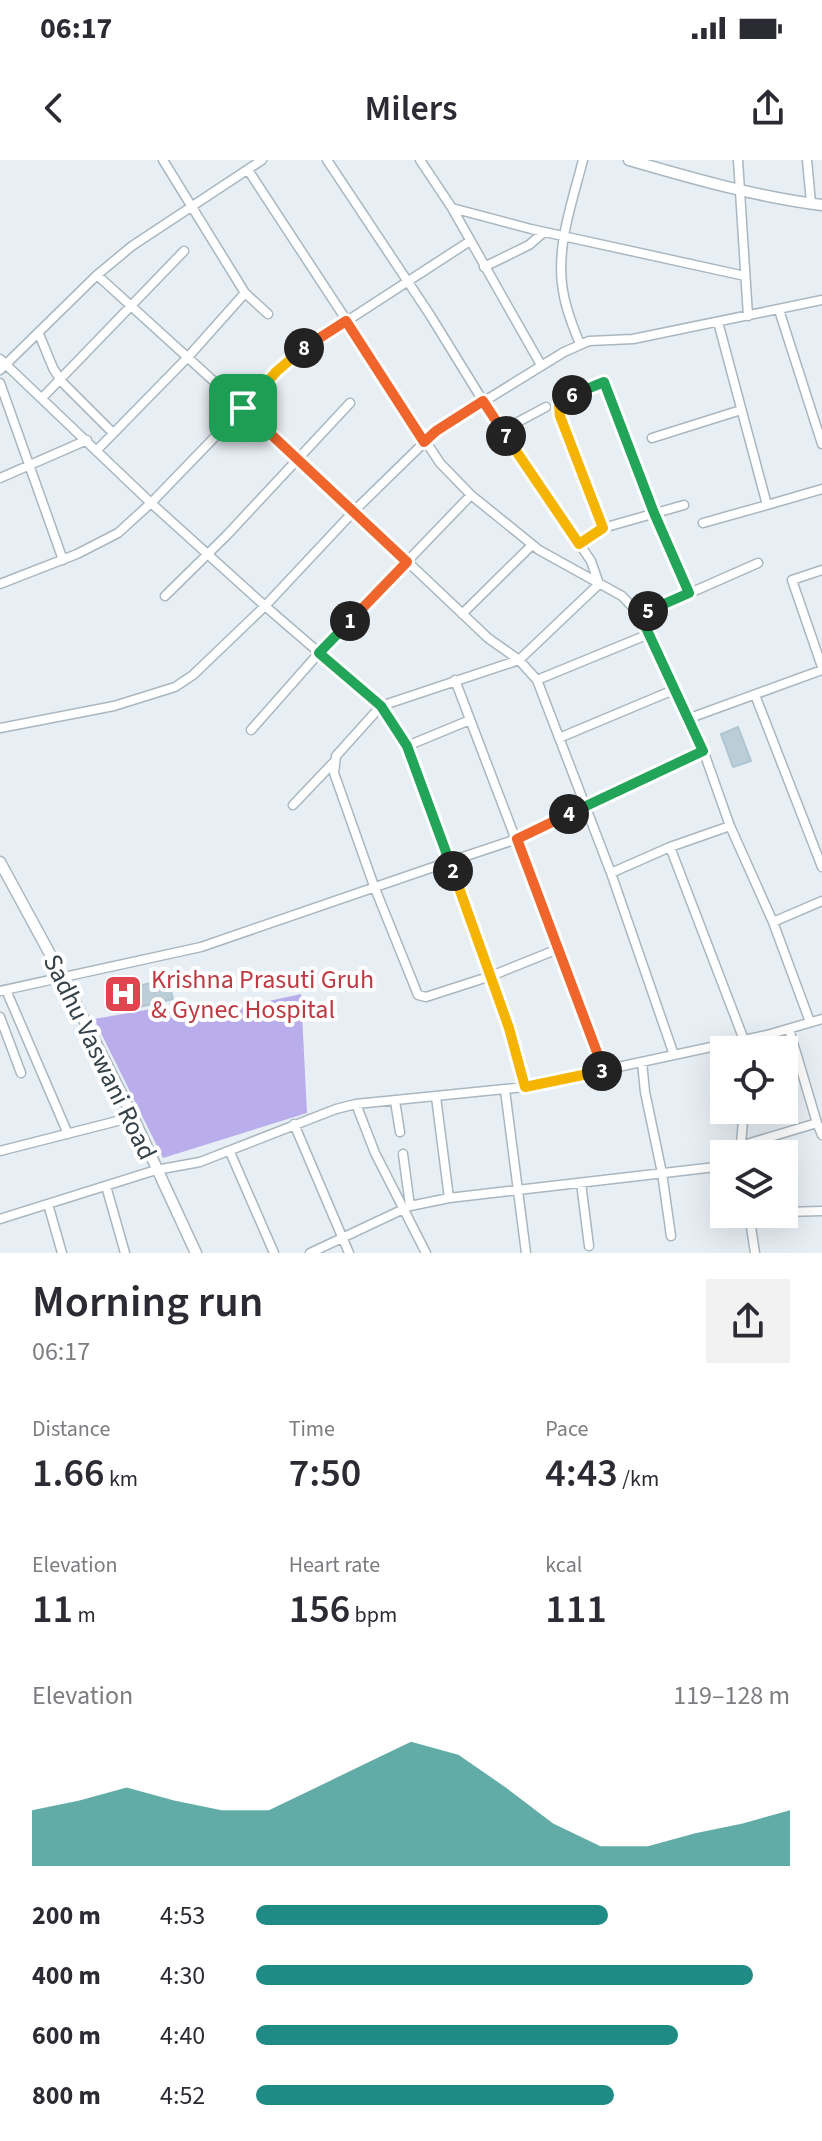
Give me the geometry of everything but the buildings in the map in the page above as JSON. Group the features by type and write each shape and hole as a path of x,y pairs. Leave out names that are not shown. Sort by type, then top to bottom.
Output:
{"street":[{"path":"163,160 245,293 268,314"},
{"path":"262,160 132,246 97,275 39,334 2,364 207,554 381,706 407,746 451,861 509,1028 525,1087"},
{"path":"327,160 591,561 599,584"},
{"path":"420,160 452,208 541,365"},
{"path":"580,344 564,296 563,237 583,160"},
{"path":"629,160 816,204 807,160"},
{"path":"738,160 748,316"},
{"path":"248,170 440,463 471,495 532,545 622,596 640,615 690,718 730,826 773,922 810,1022"},
{"path":"452,208 563,237 745,276"},
{"path":"484,267 529,245 544,232"},
{"path":"0,584 63,560 118,533 293,356 470,241"},
{"path":"42,398 184,251"},
{"path":"97,275 297,457 488,638 519,660 537,680 611,873 674,1055"},
{"path":"97,450 188,357 245,293"},
{"path":"0,728 114,706 175,687 193,675 265,606 354,511 436,431 580,344 633,339 822,300"},
{"path":"779,310 822,444"},
{"path":"718,322 767,505"},
{"path":"39,334 60,379 113,433"},
{"path":"603,528 560,416 559,406 563,399 604,382 654,513 689,593"},
{"path":"0,383 63,560"},
{"path":"165,596 350,403"},
{"path":"503,430 546,407"},
{"path":"652,438 741,410"},
{"path":"0,478 87,440"},
{"path":"703,523 822,489"},
{"path":"251,730 319,653 471,495"},
{"path":"579,544 603,528 684,505"},
{"path":"462,614 532,545"},
{"path":"640,615 758,563"},
{"path":"690,718 822,668 792,580 822,570"},
{"path":"293,805 381,706 519,660 599,584"},
{"path":"537,680 649,634"},
{"path":"455,680 604,1071"},
{"path":"559,738 676,689"},
{"path":"755,695 822,867"},
{"path":"407,746 470,720"},
{"path":"68,1134 3,991 201,947 517,839 703,751"},
{"path":"333,763 374,886 418,995 426,997 491,976 558,949"},
{"path":"611,873 670,847 730,826"},
{"path":"670,847 747,1036"},
{"name":"Sadhu Vaswani Road","path":"0,862 133,1117 196,1253"},
{"path":"773,922 822,901"},
{"path":"0,1017 21,1073"},
{"path":"760,1036 822,1019"},
{"path":"789,1029 822,1135"},
{"path":"0,1219 156,1170 200,1162 294,1124 356,1104 525,1087 710,1047"},
{"path":"642,1062 671,1236"},
{"path":"505,1090 526,1253"},
{"path":"436,1097 449,1198"},
{"path":"395,1101 400,1132"},
{"path":"356,1104 375,1153 407,1207 426,1253"},
{"path":"0,1151 133,1117"},
{"path":"769,1140 817,1123"},
{"path":"294,1124 349,1253"},
{"path":"230,1152 274,1253"},
{"path":"403,1154 407,1207"},
{"path":"310,1253 407,1207 449,1198 710,1168"},
{"path":"581,1183 589,1246"},
{"path":"106,1186 125,1253"},
{"path":"48,1204 62,1253"},
{"path":"798,1212 822,1211"},
{"path":"751,1228 755,1253"}],"shaded area":[{"path":"301,994 307,1113 163,1158 94,1019 192,1002 201,1016"}],"place":[{"name":"Krishna Prasuti Gruh & Gynec Hospital","path":"123,994"}],"route":[{"path":"346,321 424,442 483,401 579,544 603,528 560,416 559,406 563,399 604,382 654,513 689,593 640,615 696,730 703,751 517,839 604,1071 525,1087 509,1028 407,746 381,706 319,653 407,562 243,408 293,356 346,321"}]}
